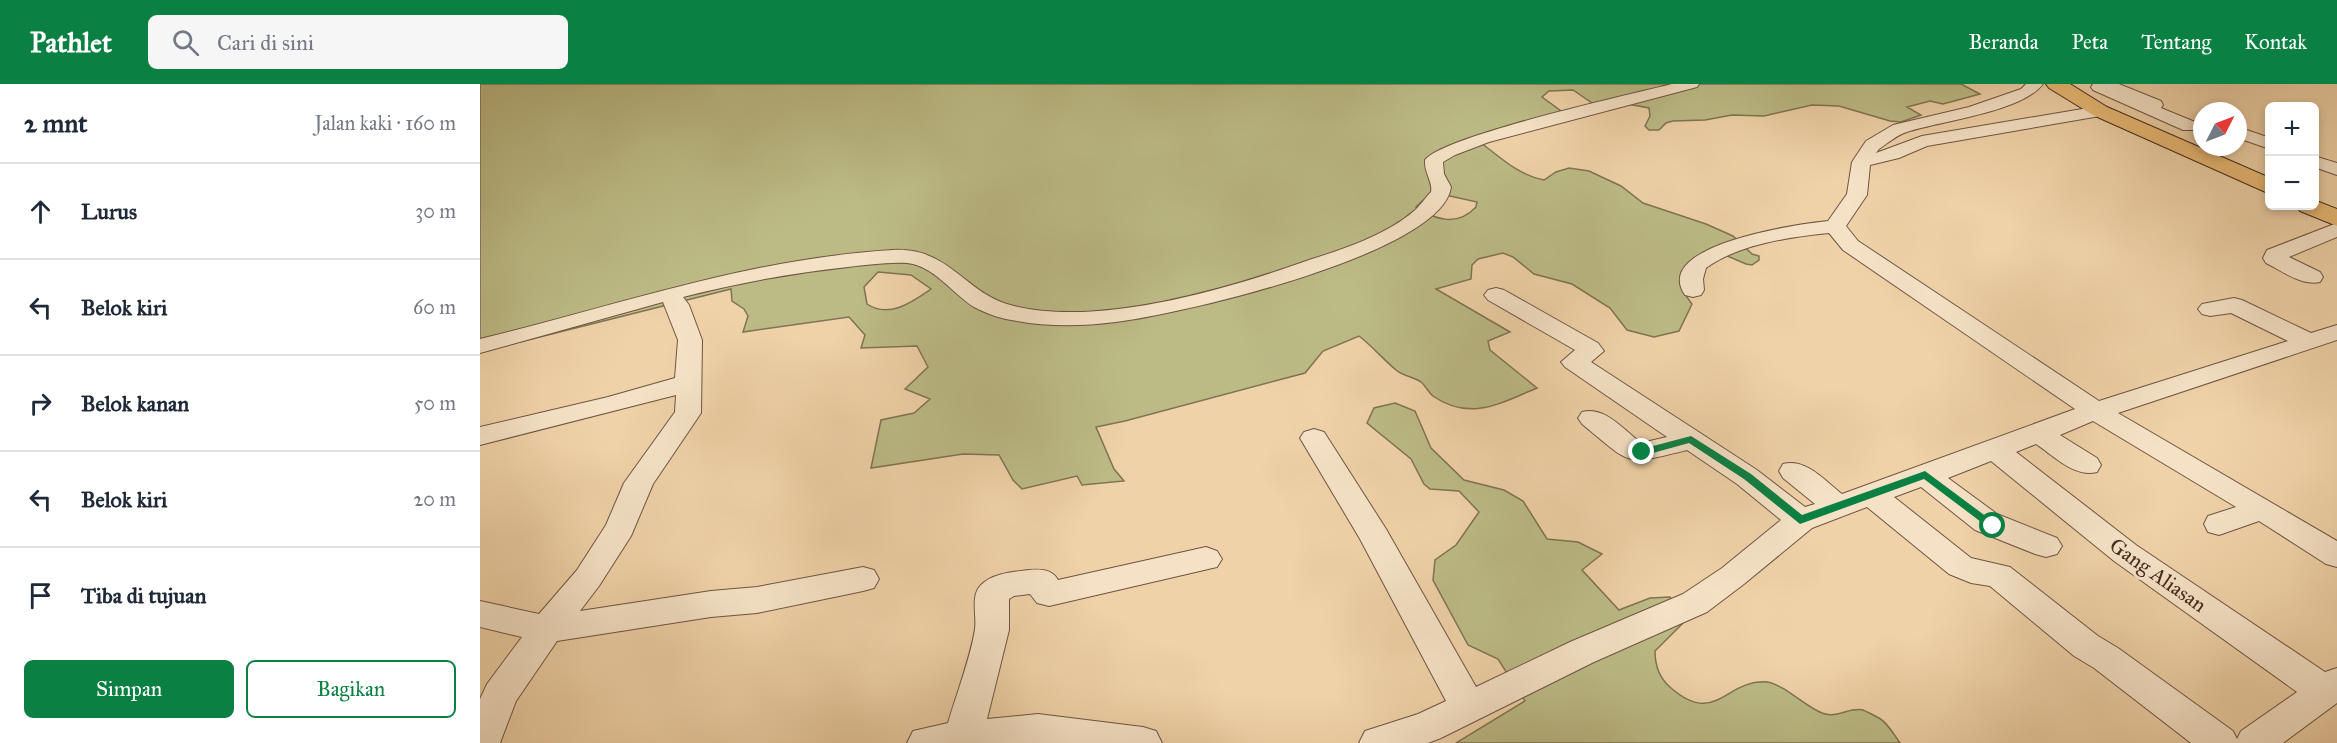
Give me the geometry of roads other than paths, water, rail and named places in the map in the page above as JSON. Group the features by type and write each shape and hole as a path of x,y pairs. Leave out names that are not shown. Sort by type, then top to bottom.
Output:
{"main road":[{"path":"2056,84 2100,111 2265,186"},
{"path":"2318,210 2337,218"}],"street":[{"path":"480,346 669,294 733,279 827,262 897,257 927,261 968,294 1004,311 1065,318 1119,315 1185,303 1305,270 1349,255 1390,234 1431,207 1442,192 1441,184 1433,173 1434,160 1461,145 1691,84"},
{"path":"1836,226 1857,195 1861,162 1872,145 1899,129 1974,111 2027,92 2035,84"},
{"path":"2146,108 2193,125"},
{"path":"1861,162 1893,154 1922,141 2100,111"},
{"path":"2247,125 2265,126"},
{"path":"2147,132 2193,126"},
{"path":"2247,135 2265,142"},
{"path":"2319,147 2337,153"},
{"path":"2319,163 2337,169"},
{"path":"1693,290 1691,286 1694,268 1700,261 1723,251 1775,236 1836,226"},
{"path":"1836,226 1845,243 2100,410 2337,556"},
{"path":"2312,277 2274,258 2275,255 2337,229"},
{"path":"481,743 501,695 546,629 600,560 620,528 639,483 688,413 690,340 677,305 669,294"},
{"path":"1496,295 1589,348 1592,351 1574,362 1747,477 1800,520"},
{"path":"2210,309 2232,304 2310,342"},
{"path":"1378,743 1428,727 1582,652 1695,603 1733,576 1800,520 2100,410 2337,332"},
{"path":"480,436 577,411 610,405 688,383"},
{"path":"1592,418 1635,452 1691,440"},
{"path":"2038,433 2087,465"},
{"path":"1314,438 1375,537 1469,708"},
{"name":"Gang Aliasan","path":"1995,450 2125,553 2331,688"},
{"path":"1792,471 1836,506"},
{"path":"1925,475 1986,522 2046,546"},
{"path":"1870,494 1966,569 1991,572 2001,576 2086,646 2106,658 2220,743"},
{"path":"2220,524 2262,509"},
{"path":"963,737 992,630 992,594 1000,588 1040,581 1049,594 1206,559"},
{"path":"480,615 546,629 711,604 757,600 863,579"},
{"path":"2254,743 2331,688"},
{"path":"926,743 1038,730 1143,743"}]}
